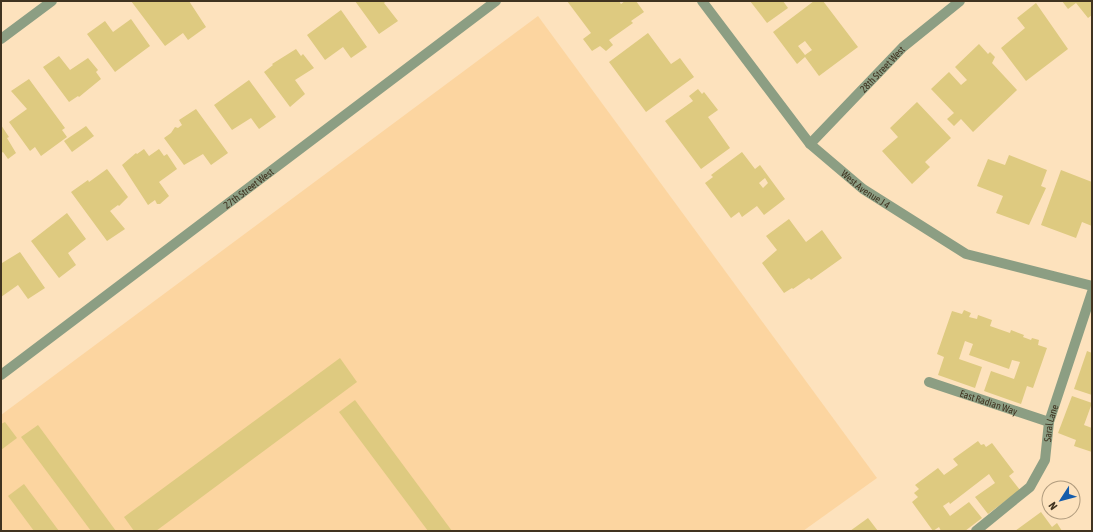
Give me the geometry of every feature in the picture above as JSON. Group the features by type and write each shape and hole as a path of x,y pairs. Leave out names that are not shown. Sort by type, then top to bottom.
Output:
{"street":[{"path":"1,39 52,1"},
{"name":"27th Street West","path":"1,375 496,1"},
{"name":"West Avenue J 4","path":"702,1 810,144 864,189 966,254 1092,286"},
{"name":"28th Street West","path":"810,144 903,47 960,1"},
{"name":"Saral Lane","path":"976,531 1030,487 1045,460 1049,422 1092,292"},
{"name":"East Radian Way","path":"928,382 1049,422"}],"shaded area":[{"path":"538,16 877,478 803,531 1,531 1,415"}],"building":[{"path":"131,1 189,1 206,27 188,40 183,33 165,46"},
{"path":"355,1 386,1 384,3 398,21 379,34"},
{"path":"567,1 619,1 621,4 625,1 636,1 644,12 631,21 633,23 609,40 613,45 606,51 600,46 592,51 583,39 591,33"},
{"path":"750,1 783,1 788,8 767,23"},
{"path":"814,1 823,1 858,47 819,76 805,57 797,64 773,32","holes":["805,41 812,50 805,55 798,46"]},
{"path":"1062,1 1092,1 1092,15 1088,18 1076,3 1068,9"},
{"path":"1036,3 1068,49 1026,81 1001,48 1025,28 1017,18"},
{"path":"341,10 367,47 351,58 343,47 325,60 307,35"},
{"path":"131,19 150,46 115,72 87,34 105,21 113,32"},
{"path":"648,33 671,64 680,58 694,77 646,112 609,62"},
{"path":"979,44 988,54 990,52 995,57 992,63 1017,90 973,132 961,119 954,126 947,119 954,113 931,89 949,72 961,85 967,80 955,67"},
{"path":"296,49 301,56 303,54 314,68 295,80 305,94 290,107 264,72 273,65 272,64"},
{"path":"59,56 70,70 88,58 98,70 96,72 101,79 79,97 78,96 69,102 43,67"},
{"path":"29,79 65,128 62,130 67,137 41,156 35,147 30,151 9,122 27,109 11,91"},
{"path":"249,80 276,117 259,129 251,118 232,130 214,105"},
{"path":"698,89 702,94 704,92 718,110 708,117 730,148 701,169 665,121 693,101 689,96"},
{"path":"917,102 951,138 925,162 930,167 912,184 882,151 898,137 890,128"},
{"path":"196,109 228,153 211,165 203,154 184,165 164,138 171,133 175,127 178,128 182,125 179,120"},
{"path":"1,125 9,137 7,138 16,153 8,159 3,152 1,153"},
{"path":"86,126 94,136 72,152 64,141"},
{"path":"144,149 149,156 159,149 164,156 167,154 177,169 159,182 169,196 160,204 157,204 155,200 148,205 122,165 136,153 137,154"},
{"path":"742,152 755,169 760,165 785,199 764,215 757,206 742,217 739,212 731,218 705,183 713,177 711,175","holes":["765,178 768,183 763,188 759,183"]},
{"path":"1009,155 1047,170 1041,186 1046,188 1029,225 996,213 1003,196 977,186 988,159 1005,165"},
{"path":"107,169 128,197 119,206 118,205 110,211 125,229 107,241 71,192 88,180 89,182"},
{"path":"1061,170 1092,182 1092,226 1082,222 1076,238 1041,225"},
{"path":"67,213 86,239 68,253 76,265 59,278 31,241"},
{"path":"789,219 806,242 822,230 842,258 811,280 809,278 793,289 792,288 784,293 762,263 777,250 766,236"},
{"path":"20,252 45,288 28,299 18,285 1,297 2,263"},
{"path":"964,310 971,313 969,317 977,319 978,315 992,320 990,326 1010,333 1011,330 1024,335 1023,337 1031,340 1032,338 1039,340 1038,345 1047,348 1033,388 1027,386 1021,404 984,391 991,371 1014,379 1020,362 1012,360 1009,369 969,355 973,344 965,341 959,359 982,367 975,388 938,375 944,357 937,354 952,311 962,314"},
{"path":"1087,351 1092,353 1092,395 1074,389"},
{"path":"340,358 357,382 156,531 134,531 124,517"},
{"path":"1072,396 1092,403 1084,425 1092,428 1092,452 1074,446 1076,440 1058,433"},
{"path":"355,400 452,531 428,531 339,412"},
{"path":"5,422 17,438 1,450 1,424"},
{"path":"38,425 116,531 91,531 21,437"},
{"path":"978,441 981,445 984,444 986,447 992,443 1014,472 1009,476 1020,490 988,514 975,497 995,483 989,474 950,504 949,502 943,506 950,516 969,502 982,518 965,531 941,531 939,527 933,531 912,502 918,497 914,493 919,489 915,485 938,468 944,475 958,465 953,459"},
{"path":"24,484 59,531 34,531 8,496"},
{"path":"1041,512 1041,520 1047,520 1052,527 1057,523 1062,531 1015,531"},
{"path":"868,518 878,531 850,531"}]}
